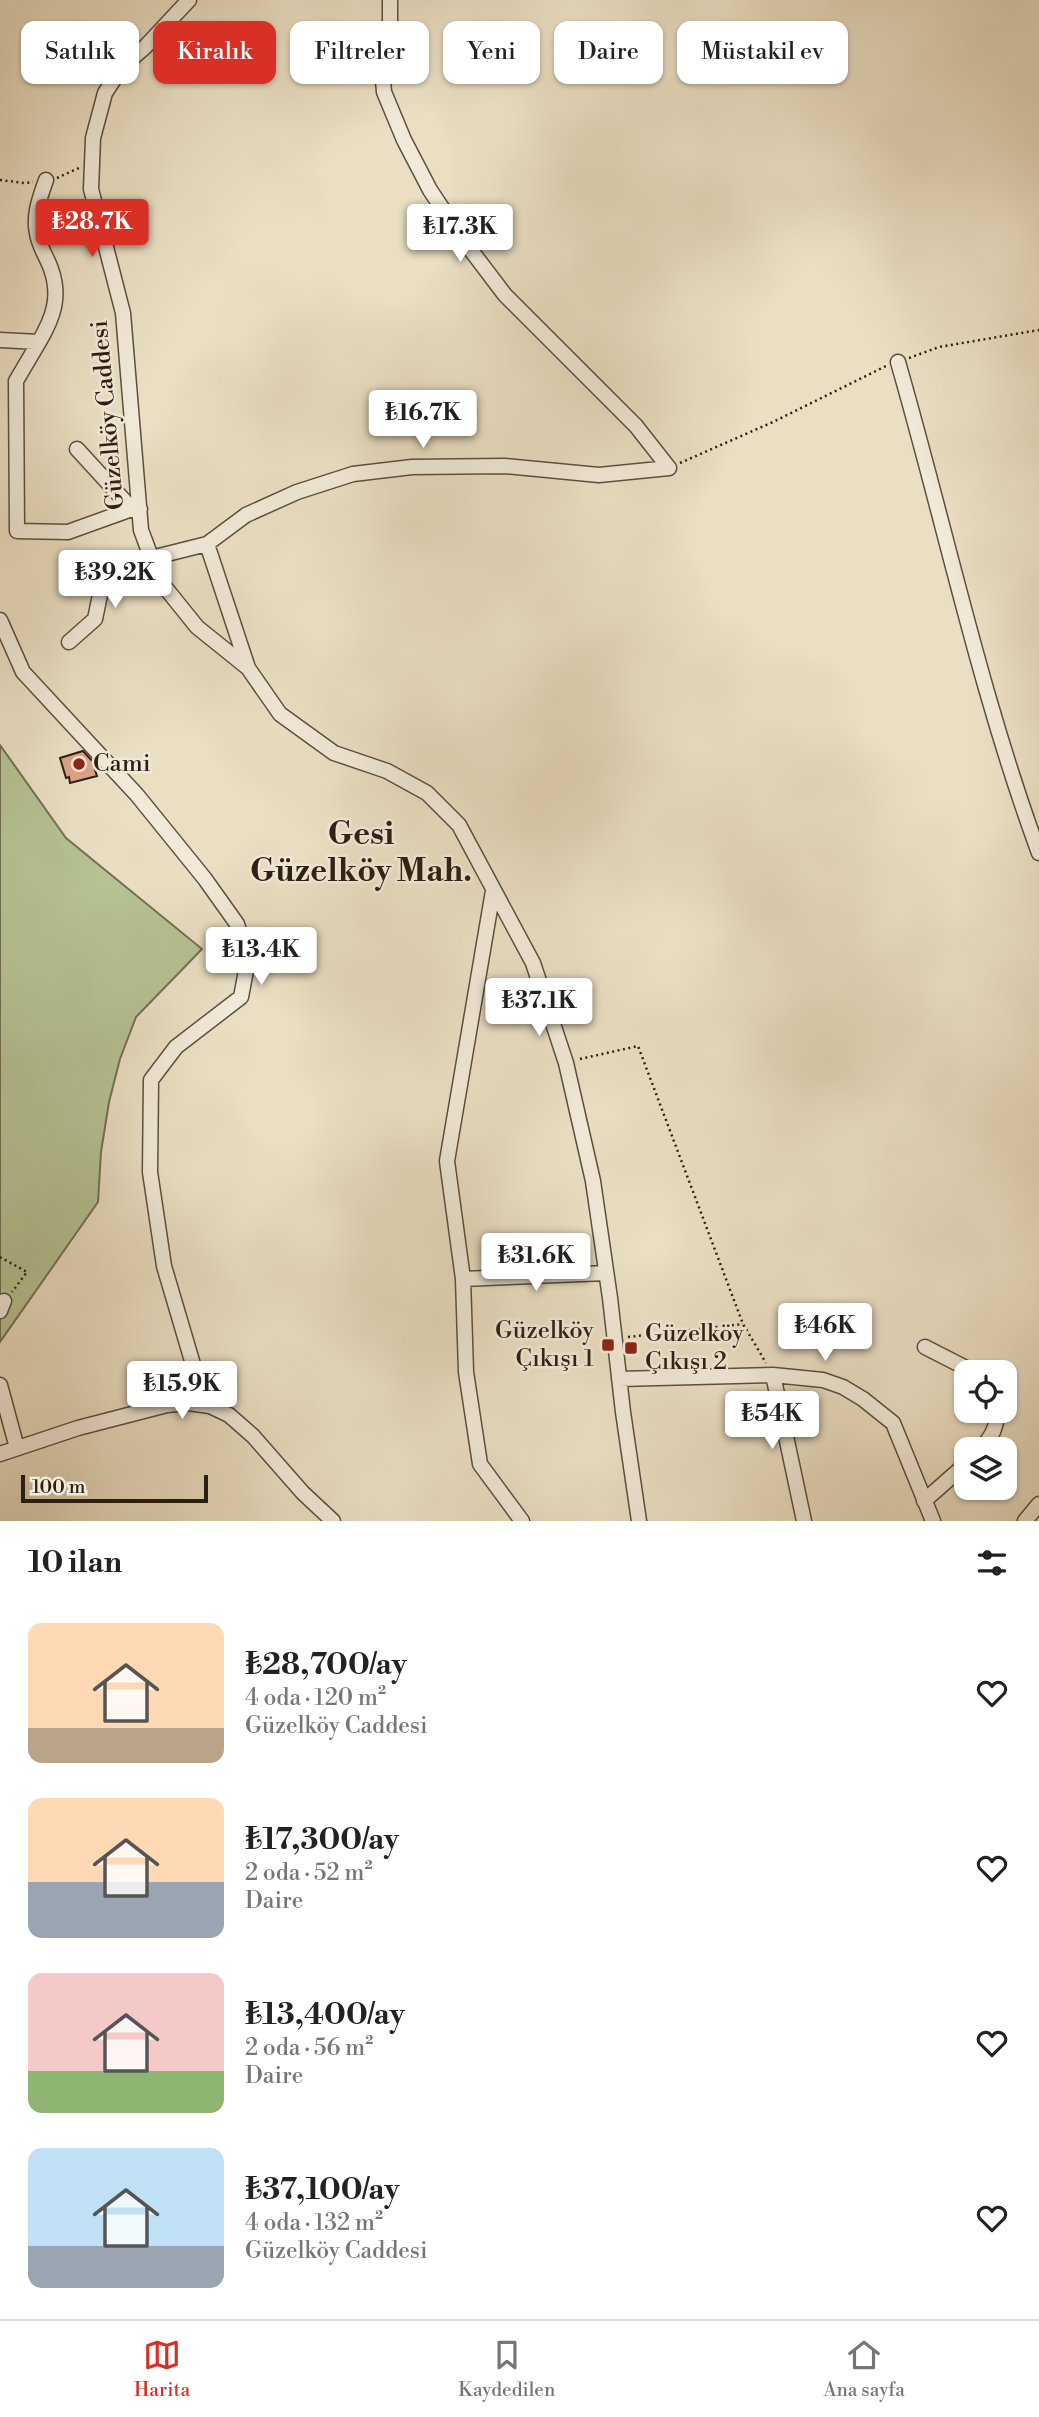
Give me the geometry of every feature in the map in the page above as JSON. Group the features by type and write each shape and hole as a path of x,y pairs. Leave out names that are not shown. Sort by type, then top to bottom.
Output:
{"street":[{"name":"Güzelköy Caddesi","path":"190,0 122,67 105,93 93,138 91,189 123,313 136,509 141,530 160,581 197,627 248,668 280,714 334,753 387,771 427,793 459,825 533,964 566,1063 593,1181 639,1521"},
{"path":"390,0 390,21 382,56 384,92 404,140 430,190 505,295 636,426 669,468"},
{"path":"46,180 36,223 37,236 51,269 55,308 16,381 17,531 68,531 136,509 77,449"},
{"path":"0,340 39,342"},
{"path":"898,362 1017,794 1039,853"},
{"path":"69,642 95,619 101,590 124,568 150,558 207,544 246,515 297,492 353,474 412,467 505,466 599,475 669,468"},
{"path":"207,544 248,668"},
{"path":"0,620 23,672 137,795 205,879 237,925 248,960 241,997 176,1047 151,1080 150,1171 164,1266 205,1405"},
{"path":"493,891 447,1161 463,1279 466,1372 480,1464 522,1521"},
{"path":"463,1279 606,1273"},
{"path":"925,1347 954,1362"},
{"path":"773,1375 804,1521"},
{"path":"619,1379 773,1375 823,1380 843,1387 893,1423 933,1521"},
{"path":"0,1385 17,1448"},
{"path":"0,1454 78,1427 167,1405 205,1405 229,1415 253,1436 303,1493 333,1521"},
{"path":"925,1501 954,1475"},
{"path":"1025,1521 1039,1504"}],"path":[{"path":"669,468 773,422 874,370 939,347 1039,330"},
{"path":"566,1063 638,1046 743,1324 773,1375"},
{"path":"0,1257 27,1272 2,1306"},
{"path":"615,1339 743,1324"}],"green space":[{"path":"0,745 66,838 202,949 136,1017 120,1059 109,1102 101,1152 98,1202 0,1342"}],"building":[{"name":"Cami","path":"83,751 97,766 97,776 70,783 60,758"}],"place":[{"name":"Cami","path":"79,764"},
{"name":"Güzelköy Çıkışı 1","path":"608,1345"},
{"name":"Güzelköy Çıkışı 2","path":"631,1348"}],"district":[{"name":"Gesi Güzelköy Mah.","path":"361,852"}]}
